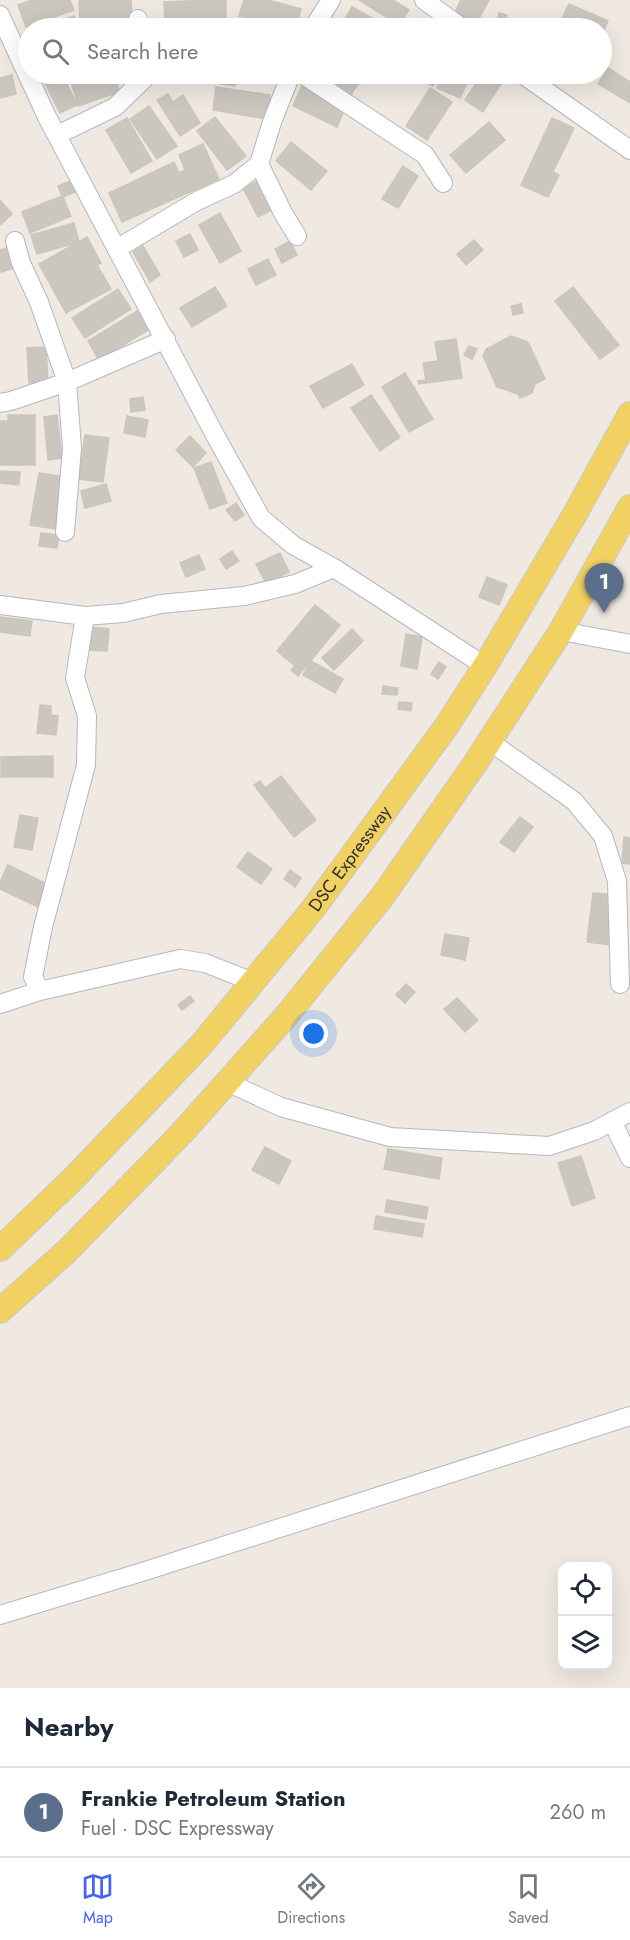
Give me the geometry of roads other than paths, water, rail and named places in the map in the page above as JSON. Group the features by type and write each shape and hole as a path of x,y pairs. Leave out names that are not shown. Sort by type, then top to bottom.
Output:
{"main road":[{"name":"DSC Expressway","path":"0,1249 121,1131 201,1045 314,909 446,727 485,666 575,514 630,414"},
{"path":"0,1311 74,1243 181,1134 287,1015 381,897 489,741 561,631 630,507"}],"street":[{"path":"320,18 332,0"},
{"path":"424,0 448,18"},
{"path":"0,15 18,53"},
{"path":"33,84 57,135 261,518 293,545 334,568 485,666"},
{"path":"57,135 115,107 139,84"},
{"path":"118,248 197,201 234,184 259,164 287,84"},
{"path":"317,84 425,155 443,183"},
{"path":"536,84 630,150"},
{"path":"259,164 297,236"},
{"path":"15,241 21,264 39,302 67,382 72,448 65,532"},
{"path":"0,403 11,402 67,382 166,339"},
{"path":"0,605 85,616 123,613 161,604 244,596 295,584 334,568"},
{"path":"40,991 33,977 43,927 86,765 87,716 75,678 85,616"},
{"path":"561,631 630,644"},
{"path":"489,741 574,801 603,836 624,901 620,984"},
{"path":"0,1004 40,991 180,959 205,963 253,982"},
{"path":"227,1082 281,1107 390,1137 549,1146 594,1131 630,1112"},
{"path":"612,1121 630,1158"},
{"path":"0,1615 630,1416"}],"place":[{"name":"Frankie Petroleum Station","path":"604,613"}]}
